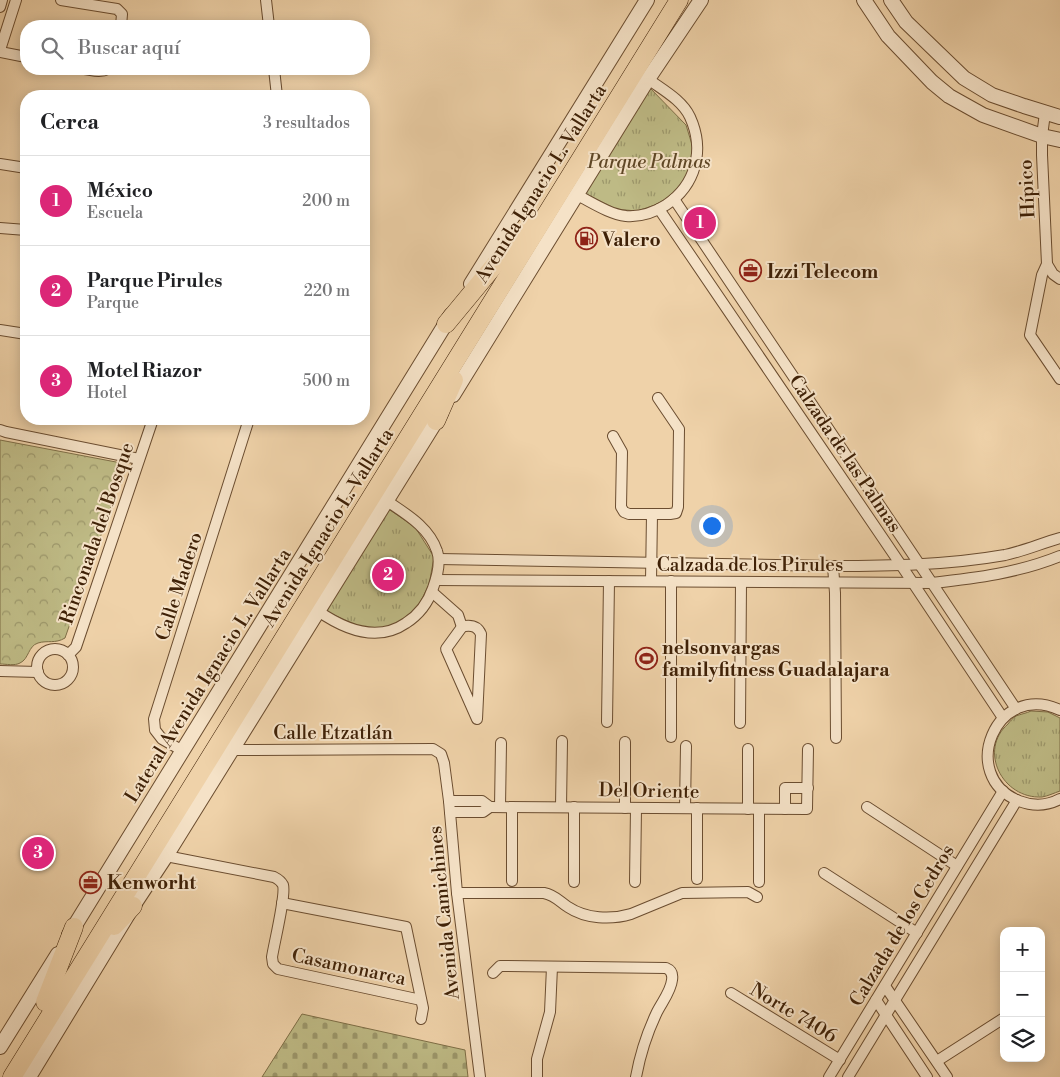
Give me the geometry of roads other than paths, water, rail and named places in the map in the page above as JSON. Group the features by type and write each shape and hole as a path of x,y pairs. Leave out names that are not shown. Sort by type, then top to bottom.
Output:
{"highway":[{"name":"Avenida Ignacio L. Vallarta","path":"0,1074 666,0"},
{"name":"Avenida Ignacio L. Vallarta","path":"12,1077 679,0"},
{"path":"446,324 527,226"},
{"path":"436,421 477,326"},
{"path":"88,954 133,906"},
{"path":"45,1002 74,927"}],"street":[{"path":"0,7 2,0"},
{"path":"16,0 0,51 20,56"},
{"path":"60,0 117,10 122,14 122,20"},
{"path":"266,0 268,20"},
{"name":"Avenida Ignacio L. Vallarta","path":"446,324 647,0"},
{"path":"29,1077 133,906 166,856 648,79 701,0"},
{"path":"864,0 888,36 932,82 949,96 983,115 1042,136 1060,140"},
{"path":"891,0 906,22 964,78 992,95 1060,117"},
{"path":"932,82 948,63"},
{"path":"275,75 276,90"},
{"path":"577,195 613,213 628,216 644,215 659,210 674,200 684,189 693,172 698,154 696,136 690,117 680,103 648,79"},
{"name":"Hípico","path":"1045,113 1042,136 1047,264 1042,275 1030,335 1060,380"},
{"path":"0,164 20,167"},
{"name":"Calzada de las Palmas","path":"674,200 1016,709"},
{"name":"Calzada de las Palmas","path":"659,210 1003,718"},
{"path":"0,228 20,230"},
{"path":"1047,264 1053,274 1060,279"},
{"name":"Lateral Avenida Ignacio L. Vallarta","path":"0,1046 446,324"},
{"path":"0,330 20,333"},
{"path":"784,393 798,383"},
{"path":"613,436 622,452 621,507 624,512 629,514 676,513 678,507 679,429 658,398"},
{"name":"Rinconada del Bosque","path":"68,655 76,647 150,425"},
{"name":"Calle Madero","path":"183,752 162,739 155,730 154,719 247,425"},
{"path":"0,430 139,459"},
{"path":"318,611 332,621 348,628 363,632 382,633 398,629 413,619 427,603 436,580 438,552 427,532 417,522 386,501"},
{"path":"651,581 652,514"},
{"name":"Calzada de los Pirules","path":"439,559 833,566 901,565 965,561 1007,554 1060,538"},
{"name":"Calzada de los Pirules","path":"436,580 932,583 1008,573 1060,556"},
{"path":"833,566 836,738"},
{"path":"607,722 609,581"},
{"path":"670,736 671,581"},
{"path":"740,723 741,582"},
{"path":"432,592 458,615 462,627"},
{"path":"473,626 481,634 477,718 446,649 462,627 473,626"},
{"path":"56,649 62,651 68,655 72,665 71,675 64,683 53,685 44,681 38,672 37,665 39,659 49,650 56,649"},
{"path":"0,671 38,672"},
{"path":"1059,802 1032,805 1017,800 1003,791 991,774 987,754 988,744 996,725 1003,718 1016,709 1034,704 1057,708 1060,697"},
{"path":"561,807 562,741"},
{"path":"625,742 625,808"},
{"path":"495,806 501,743"},
{"path":"685,808 686,746"},
{"name":"Calle Etzatlán","path":"232,750 434,749"},
{"name":"Avenida Camichines","path":"434,749 441,754 444,763 457,893 480,1077"},
{"path":"748,749 748,809"},
{"path":"785,809 785,788 808,788 808,749"},
{"name":"Del Oriente","path":"495,806 807,809 808,788"},
{"name":"Calzada de los Cedros","path":"829,1077 1003,791"},
{"name":"Calzada de los Cedros","path":"848,1077 1017,800"},
{"path":"449,801 482,801 495,806"},
{"path":"450,812 483,812 495,806"},
{"path":"512,807 512,881"},
{"path":"574,807 574,882"},
{"path":"867,807 958,866"},
{"path":"635,882 636,808"},
{"path":"697,879 698,808"},
{"path":"759,809 759,882"},
{"name":"Casamonarca","path":"166,856 278,879 282,885 283,896 272,957 273,964 278,969 421,1000"},
{"path":"824,873 917,933"},
{"path":"457,893 544,893 556,897 568,908 605,918 623,917 682,893 748,892 757,897"},
{"name":"Casamonarca","path":"282,903 406,927 423,1008 421,1019"},
{"path":"493,973 500,966 670,969 672,983 650,1030 640,1057 636,1077"},
{"path":"537,1077 537,1059 550,1012 552,967"},
{"path":"885,986 948,1077"},
{"name":"Norte 7406","path":"731,993 840,1060"},
{"path":"876,1000 927,1077"},
{"path":"937,1062 1000,1021"},
{"path":"848,1046 863,1052"}],"place":[{"name":"México","path":"700,223"},
{"name":"Valero","path":"586,239"},
{"name":"Izzi Telecom","path":"751,271"},
{"name":"Parque Pirules","path":"388,575"},
{"name":"nelsonvargas familyfitness Guadalajara","path":"646,658"},
{"name":"Motel Riazor","path":"38,853"},
{"name":"Kenworht","path":"91,882"}],"park label":[{"name":"Parque Palmas","path":"649,161"}]}
